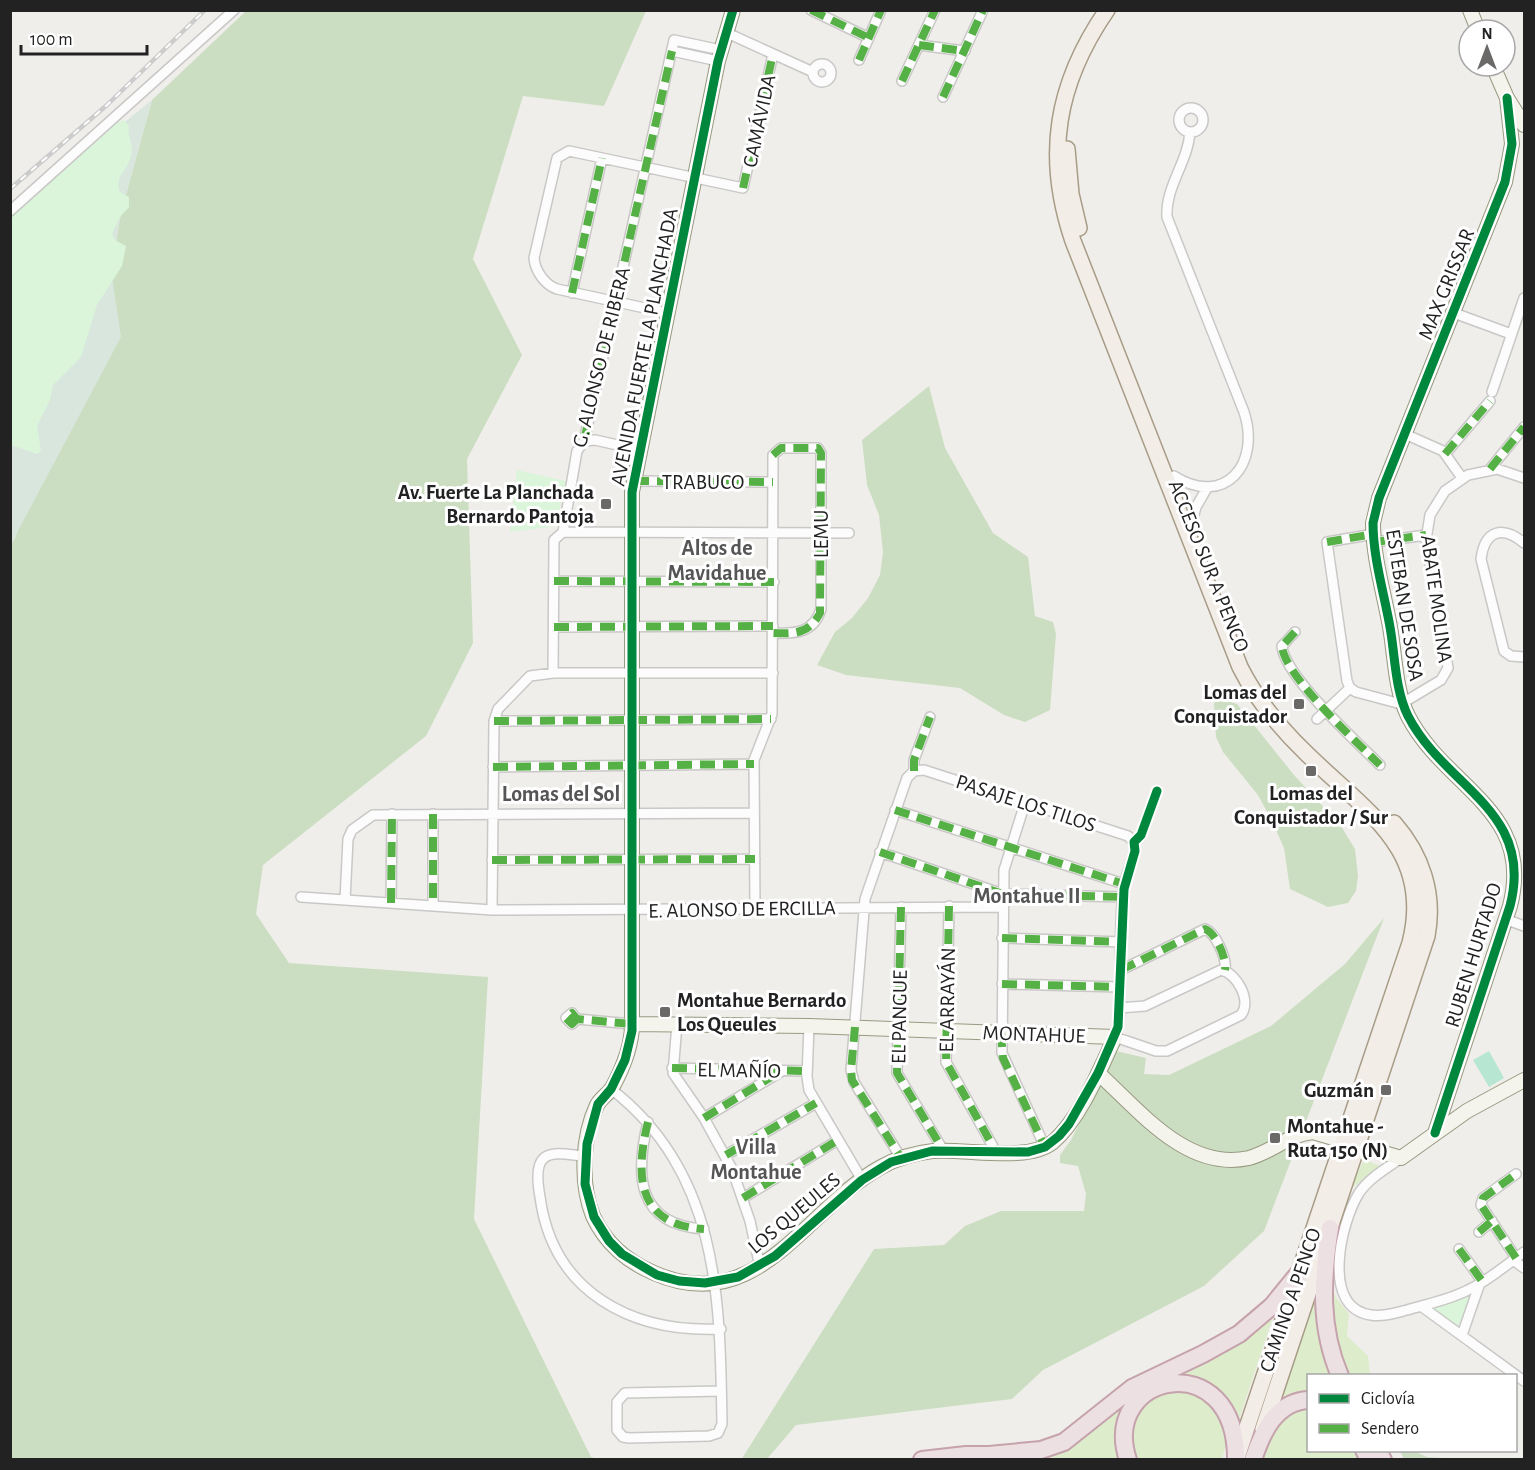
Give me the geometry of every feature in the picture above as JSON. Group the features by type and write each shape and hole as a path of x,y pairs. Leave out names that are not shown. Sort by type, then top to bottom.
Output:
{"highway":[{"path":"1330,1228 1323,1283 1323,1311 1328,1340 1339,1374"},
{"path":"922,1460 1041,1450 1070,1438 1132,1388 1215,1348 1245,1330 1272,1306 1298,1274"},
{"path":"1128,1460 1124,1428 1133,1405 1149,1391 1175,1383 1204,1389 1223,1404 1233,1424 1236,1460"},
{"path":"1260,1437 1283,1409 1292,1403 1307,1400"},
{"name":"CAMINO A PENCO","path":"1253,1460 1260,1437"},
{"path":"989,1455 1033,1460"}],"main road":[{"name":"ACCESO SUR A PENCO","path":"1107,10 1073,73 1059,123 1058,181 1073,241 1228,642 1247,681 1261,703 1290,737 1387,829 1405,860 1414,889 1414,922 1410,944 1351,1142"},
{"name":"ACCESO SUR A PENCO","path":"1119,10 1089,61 1075,98 1067,136 1068,180 1084,242 1242,652 1262,686 1295,728 1398,828 1415,854 1427,883 1430,910 1424,946 1351,1142"},
{"name":"CAMINO A PENCO","path":"1260,1437 1330,1228 1351,1142"},
{"name":"CAMINO A PENCO","path":"1236,1460 1298,1274 1351,1142"}],"street":[{"path":"10,211 234,10"},
{"name":"AVENIDA FUERTE LA PLANCHADA","path":"634,911 632,532 634,481 725,32 733,10"},
{"path":"811,10 869,38"},
{"path":"859,60 881,10"},
{"path":"902,81 936,10"},
{"path":"943,97 983,10"},
{"path":"725,32 813,72"},
{"path":"919,45 965,51"},
{"name":"G. ALONSO DE RIBERA","path":"554,673 554,540 563,532 577,451 584,441 673,46 720,56"},
{"name":"CAMÁVIDA","path":"695,178 743,188 773,54"},
{"path":"1498,78 1507,98 1524,125"},
{"name":"MAX GRISSAR","path":"1405,434 1502,193 1512,144 1507,98"},
{"path":"1174,476 1189,484 1207,488 1231,479 1242,470 1245,461 1247,427 1244,412 1167,217 1168,199 1187,151 1190,132"},
{"path":"1512,144 1524,135"},
{"path":"668,313 572,293 548,285 534,261 555,162 563,153 569,151 695,178"},
{"path":"572,293 603,158"},
{"path":"1445,454 1491,397 1524,298"},
{"path":"1454,312 1511,334"},
{"path":"1490,469 1524,427"},
{"path":"1405,434 1445,454 1462,478"},
{"name":"ESTEBAN DE SOSA","path":"1405,434 1377,504 1374,538 1403,703 1421,737 1451,770"},
{"path":"584,441 592,440 640,450"},
{"name":"LEMU","path":"554,627 773,630 801,633 815,622 820,613 821,450 781,448 772,455 772,482"},
{"name":"ABATE MOLINA","path":"1403,703 1441,680 1448,668 1426,535 1430,515 1436,503 1445,491 1462,478 1490,469 1511,471 1524,478"},
{"name":"TRABUCO","path":"634,481 772,482"},
{"path":"755,910 754,764 755,753 771,719 773,673 772,482"},
{"path":"1192,522 1196,507 1207,488"},
{"path":"563,532 849,533"},
{"path":"1524,543 1509,532 1496,533 1485,544 1481,559 1504,651 1511,657 1524,657"},
{"path":"1350,688 1327,542 1426,535"},
{"path":"554,581 774,582"},
{"path":"1295,632 1283,644 1283,653 1326,711 1380,765"},
{"path":"492,910 494,721 498,709 530,676 554,673 773,673"},
{"path":"1350,688 1394,703 1403,703"},
{"path":"1317,719 1350,688"},
{"path":"901,1158 852,1080 850,1070 866,892 907,778 914,771 914,760 930,717"},
{"path":"494,721 771,719"},
{"path":"493,768 754,764"},
{"name":"PASAJE LOS TILOS","path":"914,771 924,770 1128,836 1134,842"},
{"name":"RUBEN HURTADO","path":"1435,1133 1505,919 1515,878 1511,842 1492,810 1451,770"},
{"path":"1119,1008 1145,1006 1214,972 1225,970 1233,975 1245,999 1246,1007 1241,1015 1167,1051 1156,1051 1115,1037 1119,1008 1124,884 1135,851 1134,842 1141,835 1157,791"},
{"path":"1025,803 1004,870 1001,1032 1003,1058 1045,1147 1069,1124 1098,1073"},
{"path":"895,810 1124,884"},
{"path":"345,900 347,842 350,832 369,816 492,813 754,813"},
{"path":"391,903 392,814"},
{"path":"433,814 433,906"},
{"path":"880,852 1003,894 1123,897"},
{"path":"492,860 755,859"},
{"name":"E. ALONSO DE ERCILLA","path":"301,897 492,910 634,911 1003,907"},
{"name":"EL ARRAYÁN","path":"949,906 947,1066 996,1152"},
{"name":"EL PANGUE","path":"901,907 899,1078 943,1150"},
{"name":"LOS QUEULES","path":"634,911 632,1024 629,1051 611,1089 598,1104 585,1156 585,1184 592,1212 603,1234 615,1248 637,1265 664,1277 687,1282 716,1282 738,1277 760,1267 862,1180 901,1158 943,1150 1028,1152 1045,1147"},
{"path":"1505,919 1524,926"},
{"path":"1121,970 1205,929 1212,934 1225,960 1225,970"},
{"path":"1002,938 1122,942"},
{"path":"1002,984 1120,987"},
{"path":"576,1019 632,1024"},
{"name":"MONTAHUE","path":"632,1024 855,1027 1115,1037 1098,1073 1163,1132 1203,1156 1219,1160 1246,1158 1267,1152 1306,1132 1320,1132 1401,1158"},
{"path":"677,1024 672,1068 674,1076 704,1118 726,1155 743,1198 760,1267"},
{"path":"808,1026 809,1090 862,1180"},
{"name":"EL MAÑÍO","path":"672,1068 807,1071"},
{"path":"704,1118 783,1071"},
{"path":"1518,1257 1481,1282 1453,1297 1383,1316 1361,1313 1348,1302 1339,1279 1346,1230 1360,1192 1369,1182 1481,1102 1524,1080"},
{"path":"611,1089 648,1122 678,1168 704,1229 716,1282 721,1329 722,1424 718,1433 710,1436 626,1438 617,1430 616,1405 620,1396 628,1393 721,1391"},
{"path":"726,1155 816,1103"},
{"path":"648,1122 640,1167 642,1187 647,1199 670,1221 686,1227 704,1229"},
{"path":"743,1198 838,1140"},
{"path":"585,1156 549,1155 543,1158 539,1168 539,1188 544,1218 552,1240 569,1268 600,1299 638,1320 674,1329 721,1329"},
{"path":"1516,1174 1483,1198 1481,1205 1524,1268"},
{"path":"1479,1232 1492,1221"},
{"path":"1459,1249 1481,1282"},
{"path":"1462,1335 1481,1282"},
{"path":"1422,1306 1515,1374"}],"green space":[{"path":"246,11 646,11 604,106 523,96 473,259 522,355 467,459 473,643 426,736 263,865 256,914 289,963 488,977 474,1219 591,1457 599,1459 11,1460 11,544 111,270 121,213 152,100"},
{"path":"124,120 129,126 132,152 120,177 119,186 120,192 129,197 129,207 120,217 112,234 115,240 126,246 122,266 97,305 81,357 53,385 50,400 37,426 41,451 37,454 11,445 11,215 48,185 109,126"},
{"path":"929,386 945,448 993,533 1028,557 1035,616 1053,622 1056,634 1050,710 1025,722 1004,715 960,688 846,675 817,665 835,632 852,618 868,598 880,575 883,552 879,515 867,485 862,440"},
{"path":"517,470 566,481 556,526 510,532"},
{"path":"1221,699 1237,704 1294,775 1341,826 1355,849 1358,876 1356,891 1348,903 1328,907 1290,889 1284,848 1271,819 1258,795 1223,752 1216,737 1214,703"},
{"path":"1384,918 1264,1231 1204,1286 1043,1370 1012,1399 796,1425 767,1459 741,1460 874,1249 944,1245 965,1226 1001,1211 1084,1211 1086,1194 1078,1166 1060,1163 1060,1155 1071,1140 1116,1051 1146,1058 1144,1074 1169,1075 1271,1026 1345,964"},
{"path":"1489,1051 1504,1078 1489,1087 1473,1060"},
{"path":"1364,1159 1382,1167 1350,1189"},
{"path":"1332,1278 1335,1296 1349,1314 1347,1336 1368,1356 1370,1374 1350,1374 1341,1361 1328,1307"},
{"path":"1314,1296 1321,1341 1333,1374 1307,1374 1307,1393 1276,1408"},
{"path":"1467,1296 1471,1299 1457,1328 1434,1310 1434,1306"},
{"path":"1273,1317 1238,1422 1222,1395 1166,1377"},
{"path":"1166,1391 1193,1391 1221,1413 1226,1445 1222,1459 1133,1460 1129,1440 1137,1409"},
{"path":"1130,1395 1116,1431 1120,1459 1060,1459 1047,1456"},
{"path":"1307,1404 1307,1452 1358,1452 1362,1460 1263,1460 1270,1438 1278,1424 1289,1414"},
{"path":"1400,1452 1416,1452 1427,1457 1459,1459 1404,1459"}],"shaded area":[{"path":"152,100 121,213 111,270 121,337 11,544 11,215"}],"railway":[{"path":"10,189 107,105 205,10"}],"marked path":[{"path":"811,10 869,38"},
{"path":"859,60 881,10"},
{"path":"902,81 935,10"},
{"path":"943,97 983,10"},
{"path":"919,45 965,51"},
{"path":"584,441 672,51"},
{"path":"743,188 773,54"},
{"path":"572,293 602,158"},
{"path":"1445,454 1490,401"},
{"path":"1490,469 1524,427"},
{"path":"773,455 781,448 818,448 821,453 820,613 806,629 788,633 773,633"},
{"path":"634,481 773,482"},
{"path":"1327,542 1374,534"},
{"path":"1375,542 1426,535"},
{"path":"554,581 774,582"},
{"path":"554,627 773,626"},
{"path":"1295,632 1282,646 1286,659 1295,674 1340,726 1380,765"},
{"path":"914,771 914,760 930,717"},
{"path":"494,721 771,719"},
{"path":"493,767 754,764"},
{"path":"895,810 1124,884"},
{"path":"391,903 392,814"},
{"path":"433,814 433,906"},
{"path":"880,852 1003,894 1123,897"},
{"path":"492,860 755,859"},
{"path":"949,906 946,1062 996,1152"},
{"path":"901,907 897,1073 943,1150"},
{"path":"1121,970 1205,929 1220,947 1225,970"},
{"path":"1002,938 1122,942"},
{"path":"1002,984 1120,987"},
{"path":"577,1019 572,1024 566,1018 572,1013 577,1019 632,1024"},
{"path":"855,1027 852,1080 901,1158"},
{"path":"1001,1032 1003,1058 1045,1147"},
{"path":"672,1068 807,1071"},
{"path":"704,1118 781,1071"},
{"path":"726,1155 816,1103"},
{"path":"648,1122 642,1160 642,1178 646,1194 653,1207 665,1218 682,1225 704,1229"},
{"path":"743,1198 838,1140"},
{"path":"1516,1174 1483,1198 1481,1205 1516,1258"},
{"path":"1479,1232 1492,1221"},
{"path":"1459,1249 1482,1281"}],"cycle path":[{"path":"733,10 718,61 632,492 632,1031 625,1060 611,1089 598,1104 587,1144 585,1184 594,1217 609,1241 622,1254 657,1275 679,1281 705,1283 738,1277 775,1256 862,1180 891,1162 932,1151 1028,1152 1045,1147 1059,1136 1069,1124 1098,1073 1118,1027 1124,889 1135,851 1134,842 1141,835 1157,791"},
{"path":"1435,1133 1510,906 1514,873 1510,846 1498,823 1482,802 1424,741 1408,716 1398,684 1377,562 1373,523 1379,498 1505,182 1512,144 1507,98"}],"place":[{"name":"Av. Fuerte La Planchada Bernardo Pantoja","path":"606,504"},
{"name":"Lomas del Conquistador","path":"1299,704"},
{"name":"Lomas del Conquistador / Sur","path":"1311,771"},
{"name":"Montahue Bernardo Los Queules","path":"665,1012"},
{"name":"Guzmán","path":"1386,1090"},
{"name":"Montahue - Ruta 150 (N)","path":"1275,1138"}],"district":[{"name":"Altos de Mavidahue","path":"717,560"},
{"name":"Lomas del Sol","path":"561,793"},
{"name":"Montahue II","path":"1027,895"},
{"name":"Villa Montahue","path":"756,1158"}]}
